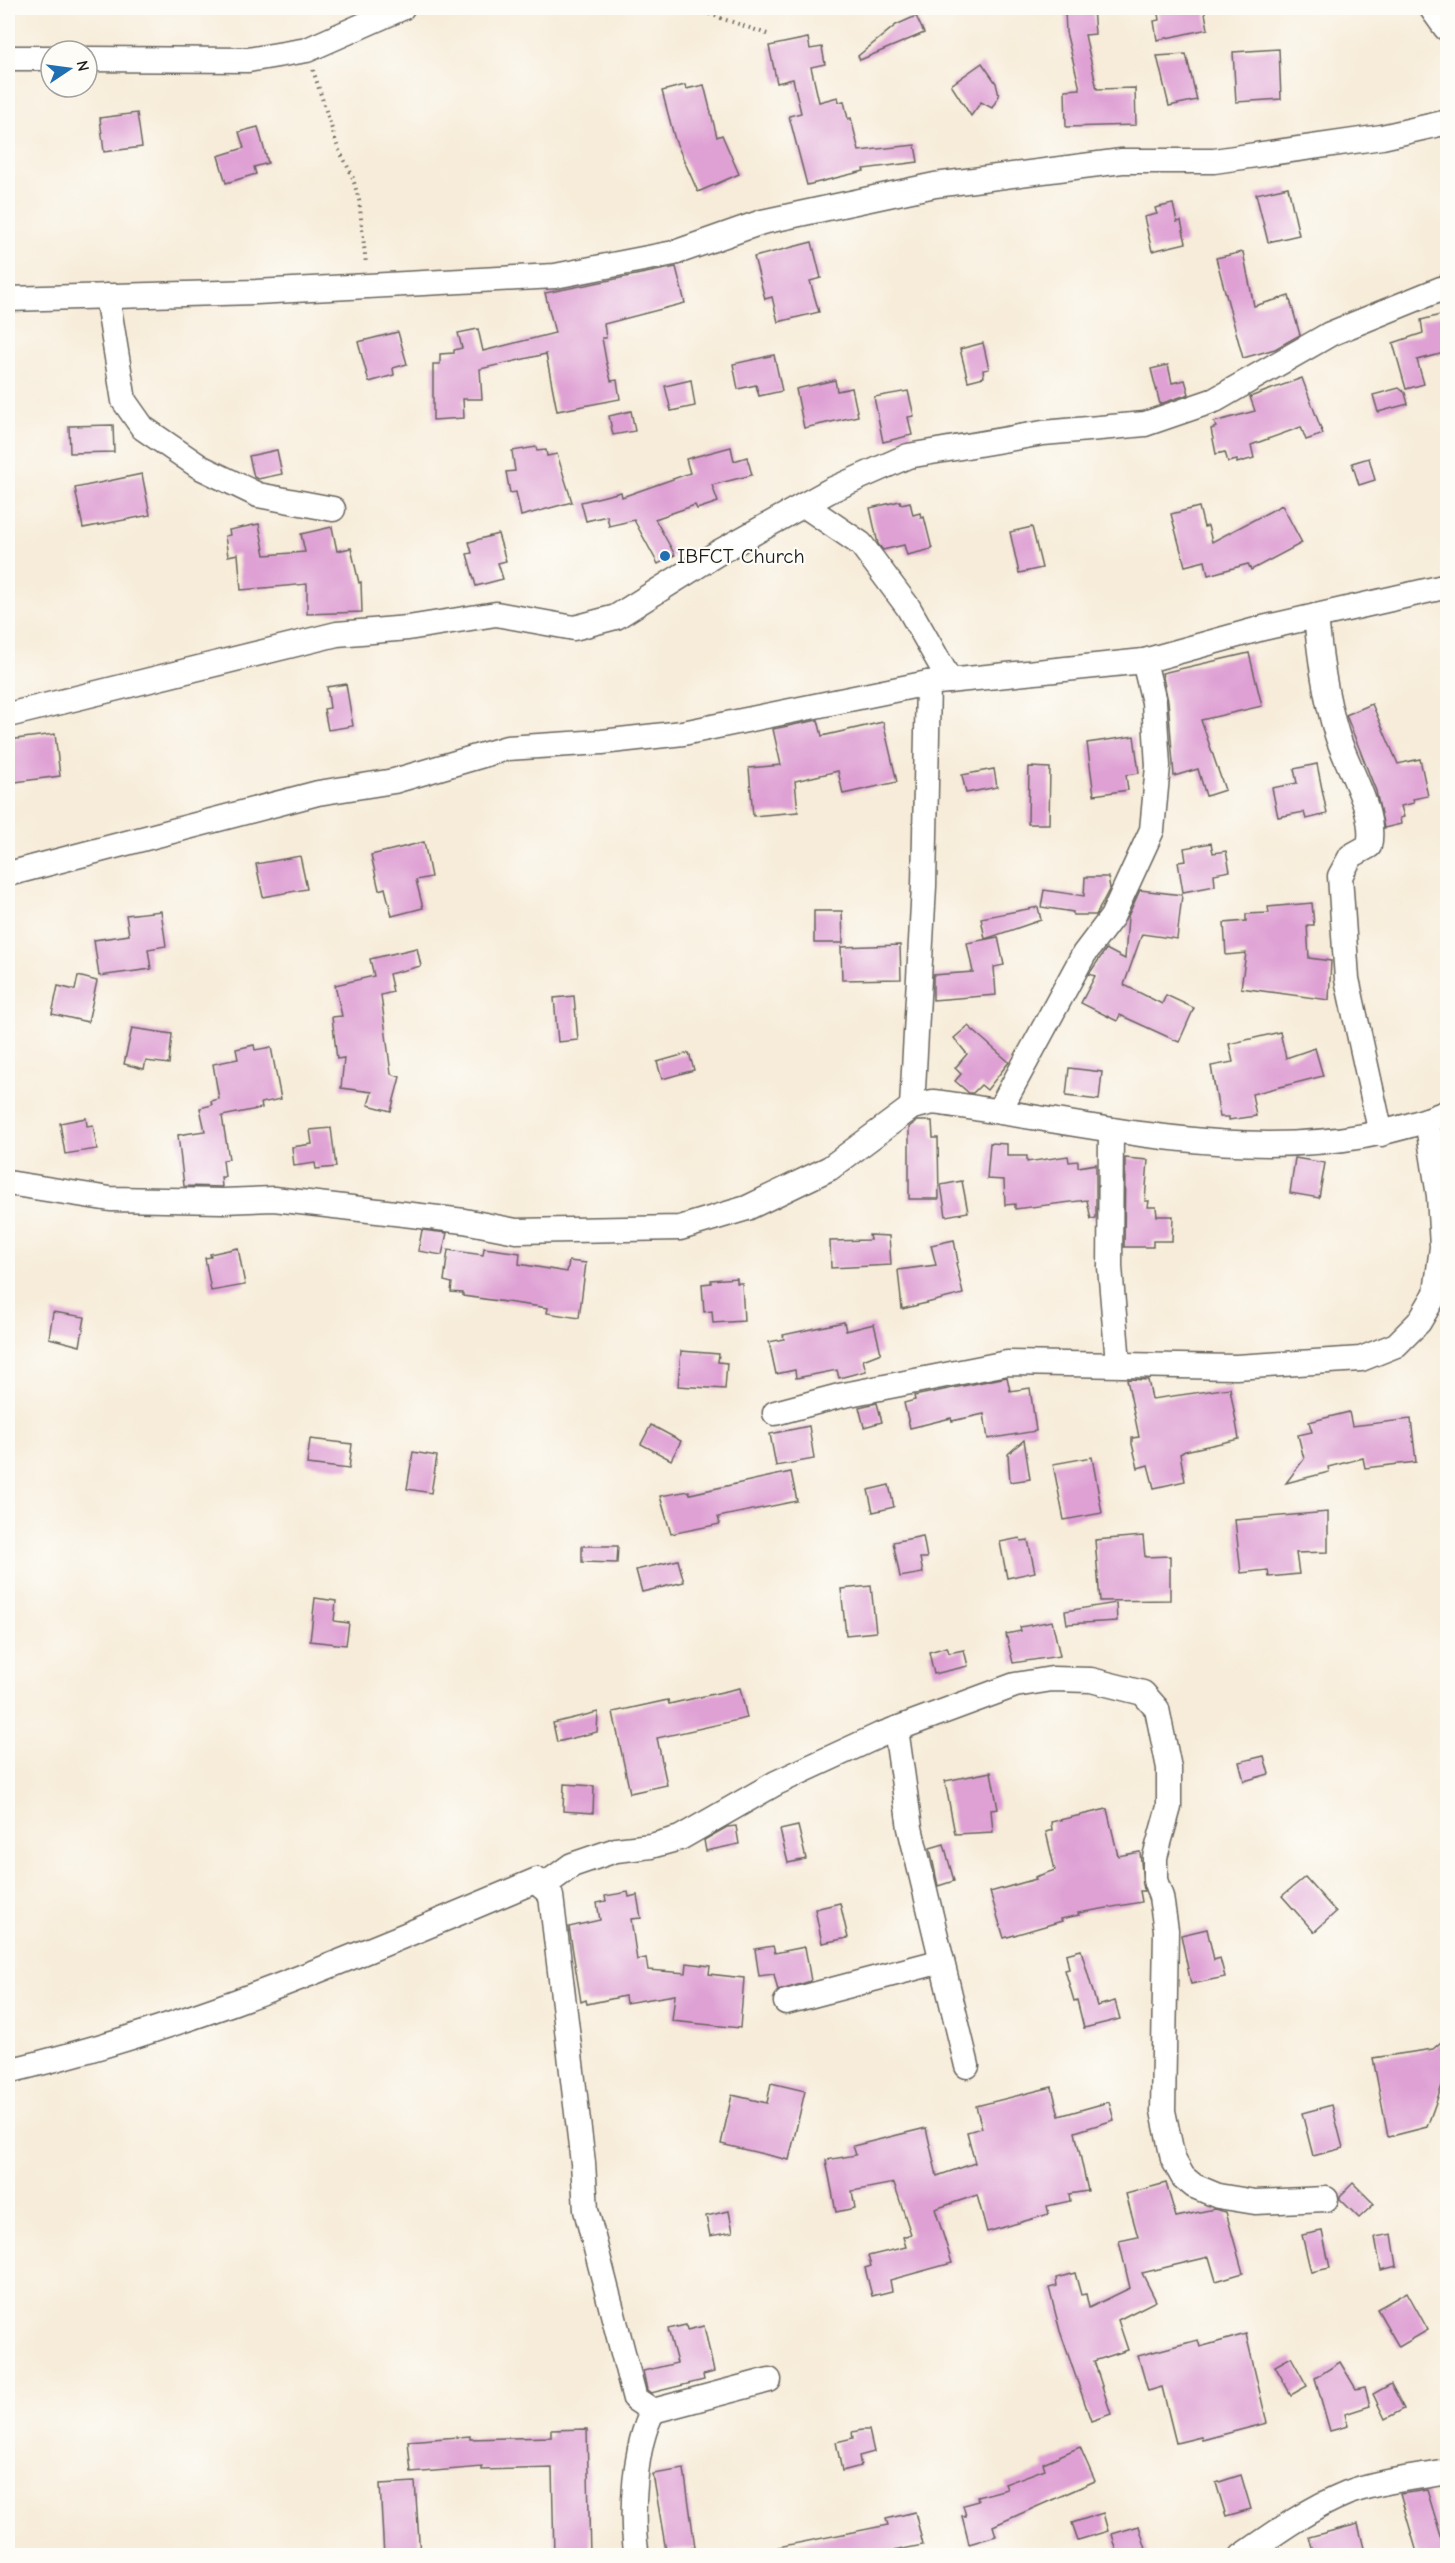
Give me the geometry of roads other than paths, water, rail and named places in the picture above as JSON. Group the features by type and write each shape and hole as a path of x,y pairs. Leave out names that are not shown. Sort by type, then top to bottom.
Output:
{"street":[{"path":"99,59 248,60 307,50 402,8"},
{"path":"1434,8 1448,26"},
{"path":"8,58 39,58"},
{"path":"8,299 369,286 555,276 674,253 762,222 935,184 1122,161 1214,161 1382,137 1448,122"},
{"path":"8,716 336,634 408,628 496,614 574,628 616,617 721,551 831,490 908,456 1043,433 1145,424 1215,400 1330,334 1448,286"},
{"path":"107,296 124,401 143,428 200,467 258,495 333,509"},
{"path":"804,505 861,544 908,607 939,682 924,886 912,1107"},
{"path":"8,874 318,793 394,781 507,748 602,742 683,733 939,682 1144,661 1316,616 1448,586"},
{"path":"1316,616 1321,670 1332,714 1362,798 1372,836 1369,846 1350,856 1340,876 1347,979 1381,1134"},
{"path":"999,1111 1084,954 1112,917 1152,830 1158,766 1154,702 1144,661"},
{"path":"8,1183 110,1199 200,1201 274,1199 464,1221 516,1231 680,1228 747,1208 830,1168 912,1107 933,1102 1164,1138 1303,1144 1381,1134 1437,1116 1442,1247 1436,1293 1419,1322 1396,1344 1361,1359 1236,1367 1118,1363 1007,1363 839,1396 776,1413"},
{"path":"1111,1130 1110,1267 1118,1363"},
{"path":"542,1887 572,1865 616,1850 651,1846 680,1838 776,1783 896,1729 1015,1685 1052,1679 1090,1680 1143,1693 1157,1709 1168,1768 1169,1807 1155,1857 1155,1880 1161,1897 1166,1930 1163,2111 1173,2159 1183,2176 1194,2186 1218,2196 1255,2202 1326,2199"},
{"path":"896,1729 910,1828 967,2066"},
{"path":"8,2071 178,2023 320,1972 537,1880 551,1896 583,2163 586,2210 635,2399 653,2411 769,2380"},
{"path":"786,2002 942,1961"},
{"path":"637,2556 636,2475 641,2440 653,2411"},
{"path":"1242,2556 1313,2511 1347,2493 1390,2482 1448,2472"}],"place":[{"name":"IBFCT Church","path":"665,556"}]}
